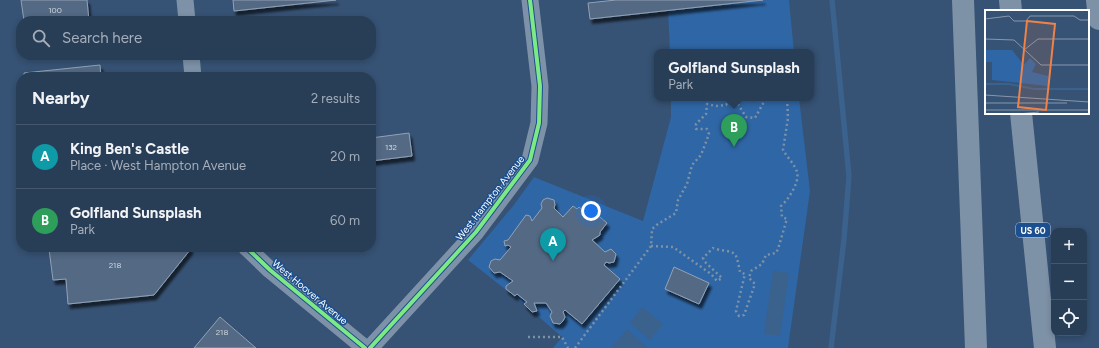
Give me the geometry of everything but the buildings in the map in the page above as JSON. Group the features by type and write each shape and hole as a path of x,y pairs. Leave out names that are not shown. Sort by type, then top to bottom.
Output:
{"highway":[{"path":"963,0 976,348"},
{"path":"1010,0 1011,10"},
{"path":"1097,0 1099,19"},
{"name":"US 60","path":"1021,114 1045,348"}],"street":[{"path":"185,0 187,16"},
{"name":"West Hampton Avenue","path":"370,348 476,232 530,160 539,123 540,86 530,0"},
{"path":"191,60 193,72"},
{"name":"West Hoover Avenue","path":"251,252 270,270 365,348"}],"path":[{"path":"575,348 651,246 652,229 676,213 678,200 687,184 692,165 701,155 709,134 707,129 696,129 696,124 706,114 707,104 716,106 726,105 728,102 736,101 746,117 752,119 756,118 764,101"},
{"path":"651,246 673,247 711,274 717,281 722,278 705,262 703,258 712,248 720,251 733,252 736,254 740,272 746,274 736,310 739,316 744,315 755,284 749,278 751,271 762,264 766,255 776,253 778,250 787,219 782,218 781,206 785,202 798,178 797,172 783,150 788,118 787,101"},
{"path":"528,337 562,338 568,348"}],"shaded area":[{"path":"763,0 789,0 794,49 670,49 668,10"},
{"path":"671,101 799,101 810,191 788,348 553,348 562,337 524,304 468,260 513,206 534,177 643,221 671,117"},
{"path":"747,101 758,101 752,103"},
{"path":"773,271 789,273 780,336 764,334"},
{"path":"642,307 663,324 650,340 630,323"},
{"path":"627,329 648,348 611,348"}],"waterway":[{"path":"831,348 844,239 849,176 832,0"}],"cycle path":[{"path":"370,348 476,232 530,160 539,123 540,86 530,0"},
{"path":"251,252 270,270 365,348"}],"place":[{"name":"Golfland Sunsplash","path":"734,147"},
{"name":"King Ben's Castle","path":"553,261"}]}
